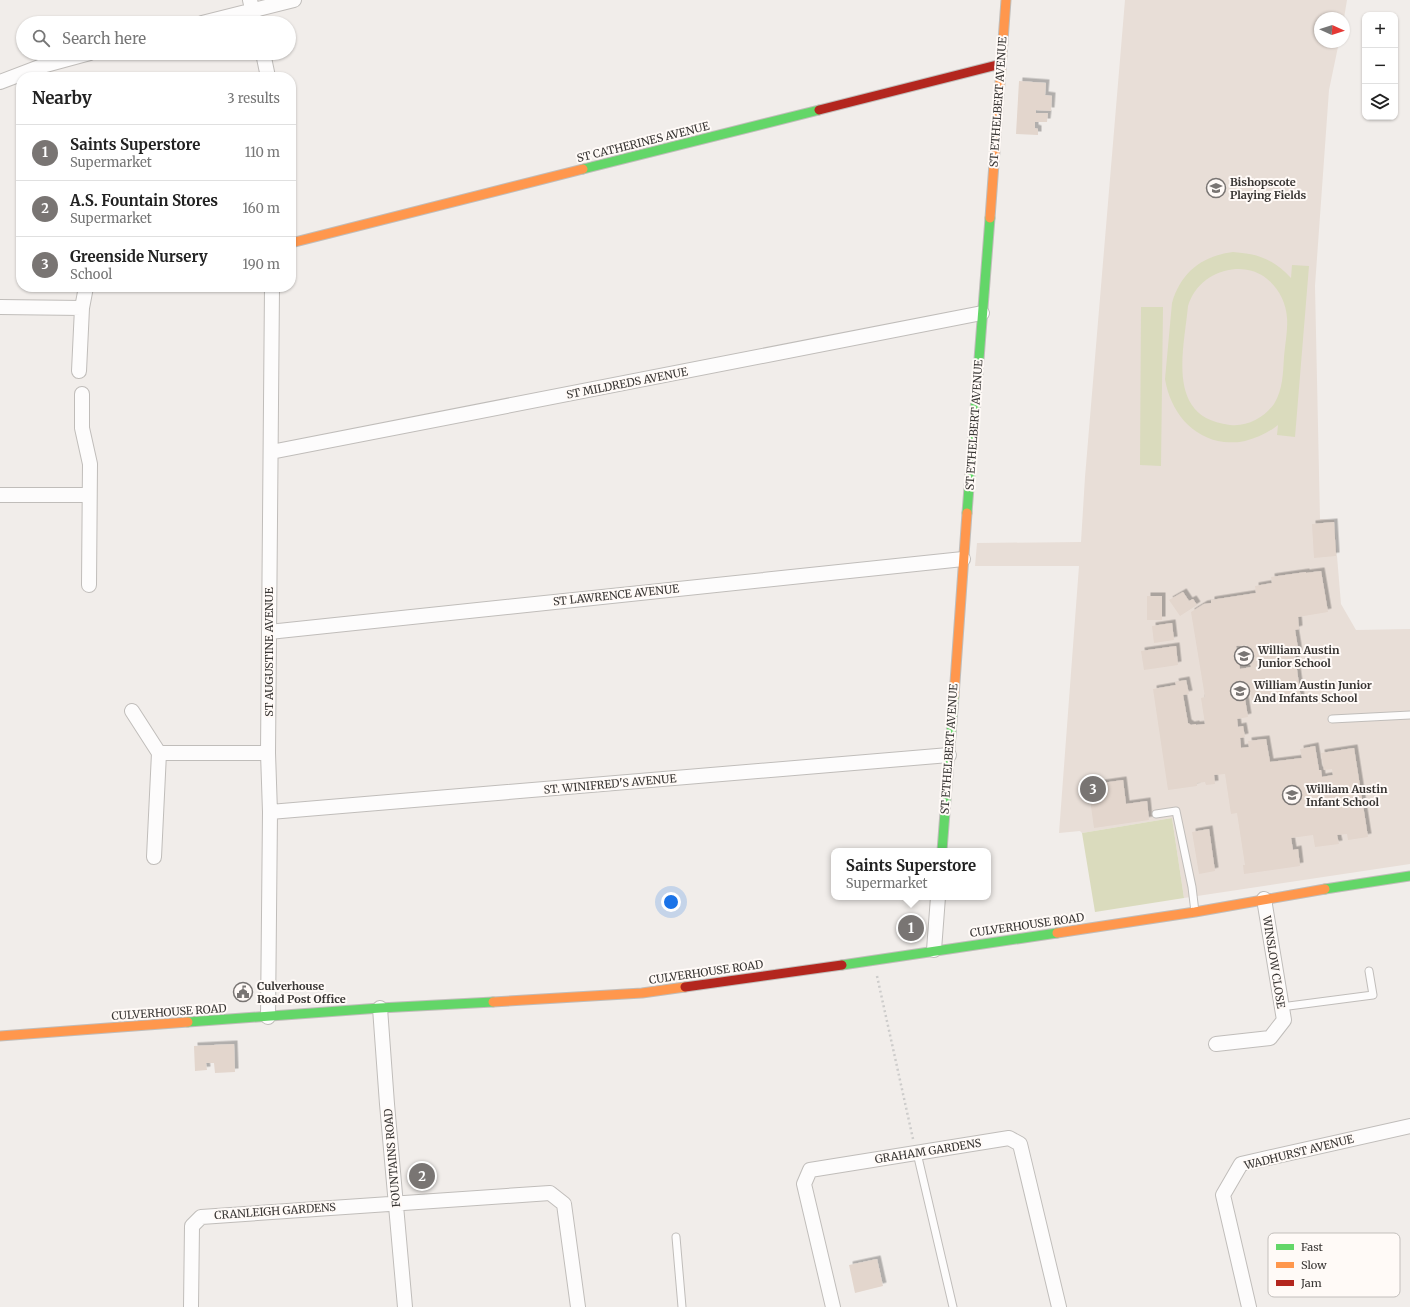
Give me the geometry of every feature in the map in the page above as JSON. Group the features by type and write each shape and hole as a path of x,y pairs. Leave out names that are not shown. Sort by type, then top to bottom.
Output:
{"street":[{"path":"232,16 294,0"},
{"name":"ST ETHELBERT AVENUE","path":"942,848 1006,0"},
{"path":"26,72 64,60"},
{"path":"264,60 267,72"},
{"name":"ST CATHERINES AVENUE","path":"296,242 1001,64"},
{"path":"0,82 16,76"},
{"path":"79,371 82,308 85,292"},
{"name":"ST AUGUSTINE AVENUE","path":"268,1017 270,812 268,753 272,292"},
{"path":"0,307 82,308"},
{"name":"ST MILDREDS AVENUE","path":"271,452 982,313"},
{"path":"82,394 82,428 90,464 89,585"},
{"path":"0,495 89,495"},
{"name":"ST LAWRENCE AVENUE","path":"269,632 963,559"},
{"path":"132,711 159,753 154,857"},
{"path":"159,753 268,753"},
{"name":"ST. WINIFRED'S AVENUE","path":"270,812 949,755"},
{"name":"CULVERHOUSE ROAD","path":"0,1036 380,1008 642,993 1195,912 1264,899 1410,876"},
{"name":"WINSLOW CLOSE","path":"1216,1044 1270,1038 1284,1020 1264,899"},
{"path":"934,950 938,900"},
{"name":"FOUNTAINS ROAD","path":"380,1008 405,1307"},
{"name":"WADHURST AVENUE","path":"1249,1307 1223,1196 1241,1164 1410,1126"},
{"name":"GRAHAM GARDENS","path":"833,1307 804,1184 810,1170 1009,1138 1020,1144 1059,1307"},
{"name":"CRANLEIGH GARDENS","path":"191,1307 192,1226 201,1217 550,1193 564,1204 578,1307"}],"lane":[{"path":"1332,719 1410,715"},
{"path":"1156,814 1176,811 1192,887 1195,912"},
{"path":"1281,1007 1373,995 1368,971"},
{"path":"917,1154 953,1307"},
{"path":"676,1237 682,1307"}],"path":[{"path":"874,960 912,1137 917,1154"}],"shaded area":[{"path":"1125,0 1347,0 1345,12 1314,12 1314,48 1338,48 1329,90 1315,286 1320,519 1334,520 1341,604 1356,630 1410,629 1410,864 1184,898 1172,818 1082,833 1080,831 1059,833 1079,566 975,566 977,543 1081,542 1085,477"}],"green space":[{"path":"1233,252 1258,256 1278,266 1291,278 1292,265 1309,266 1295,437 1277,435 1278,425 1262,435 1242,442 1224,442 1212,439 1202,435 1184,421 1177,412 1172,401 1165,379 1172,303 1181,283 1194,267 1212,257","holes":["1238,269 1256,272 1270,281 1275,287 1284,302 1287,332 1282,381 1274,404 1260,417 1249,423 1243,425 1230,425 1209,420 1195,410 1187,396 1183,379 1182,361 1188,306 1195,291 1200,285 1213,276 1228,270"]},
{"path":"1141,307 1163,307 1161,466 1140,465"},
{"path":"1172,818 1184,898 1095,912 1082,833"}],"building":[{"path":"1019,81 1046,83 1045,95 1052,96 1051,111 1036,110 1036,113 1048,113 1047,122 1035,122 1035,128 1038,129 1038,135 1016,134"},
{"path":"1334,522 1336,556 1314,558 1312,524"},
{"path":"1321,571 1328,612 1298,617 1299,629 1295,630 1299,654 1295,655 1301,699 1286,702 1285,694 1281,695 1282,702 1268,704 1267,697 1252,700 1250,692 1244,693 1248,717 1237,719 1238,727 1243,726 1245,737 1240,738 1241,748 1249,747 1248,741 1266,739 1270,762 1302,758 1300,749 1315,746 1319,770 1321,770 1322,777 1333,775 1332,769 1324,770 1321,753 1354,748 1368,837 1348,840 1347,834 1337,835 1339,844 1315,847 1313,835 1291,838 1293,850 1298,849 1300,866 1244,874 1243,865 1245,865 1237,813 1231,814 1225,774 1214,775 1215,784 1206,785 1205,782 1197,783 1197,786 1168,790 1153,689 1176,685 1175,682 1186,680 1189,694 1183,695 1188,723 1191,725 1205,724 1201,698 1205,697 1191,612 1204,604 1211,603 1211,600 1256,593 1255,586 1272,583 1271,577","holes":["1247,645 1251,667 1240,669 1236,646"]},
{"path":"1183,592 1189,601 1193,599 1197,605 1180,616 1169,600"},
{"path":"1147,596 1162,596 1162,620 1147,620"},
{"path":"1172,623 1174,640 1154,643 1152,626"},
{"path":"1176,646 1178,665 1144,670 1141,651"},
{"path":"1123,780 1126,804 1147,801 1149,820 1094,828 1088,785"},
{"path":"1209,829 1215,871 1199,874 1192,832"},
{"path":"234,1044 235,1072 215,1073 214,1063 206,1063 207,1070 195,1071 194,1046"},
{"path":"877,1259 883,1286 855,1293 849,1265"}],"traffic: fast":[{"path":"583,169 819,110"},
{"path":"967,513 990,218"},
{"path":"942,848 954,696"},
{"path":"1325,889 1410,876"},
{"path":"842,965 1057,933"},
{"path":"188,1022 380,1008 493,1002"}],"traffic: slow":[{"path":"990,218 1006,0"},
{"path":"296,242 583,169"},
{"path":"954,696 967,513"},
{"path":"1057,933 1195,912 1325,889"},
{"path":"493,1002 642,993 685,987"},
{"path":"0,1036 188,1022"}],"traffic: jam":[{"path":"819,110 1001,64"},
{"path":"685,987 842,965"}],"place":[{"name":"Bishopscote Playing Fields","path":"1216,188"},
{"name":"William Austin Junior School","path":"1244,656"},
{"name":"William Austin Junior And Infants School","path":"1240,691"},
{"name":"Greenside Nursery","path":"1093,789"},
{"name":"William Austin Infant School","path":"1292,795"},
{"name":"Saints Superstore","path":"911,928"},
{"name":"Culverhouse Road Post Office","path":"243,992"},
{"name":"A.S. Fountain Stores","path":"422,1176"}]}
